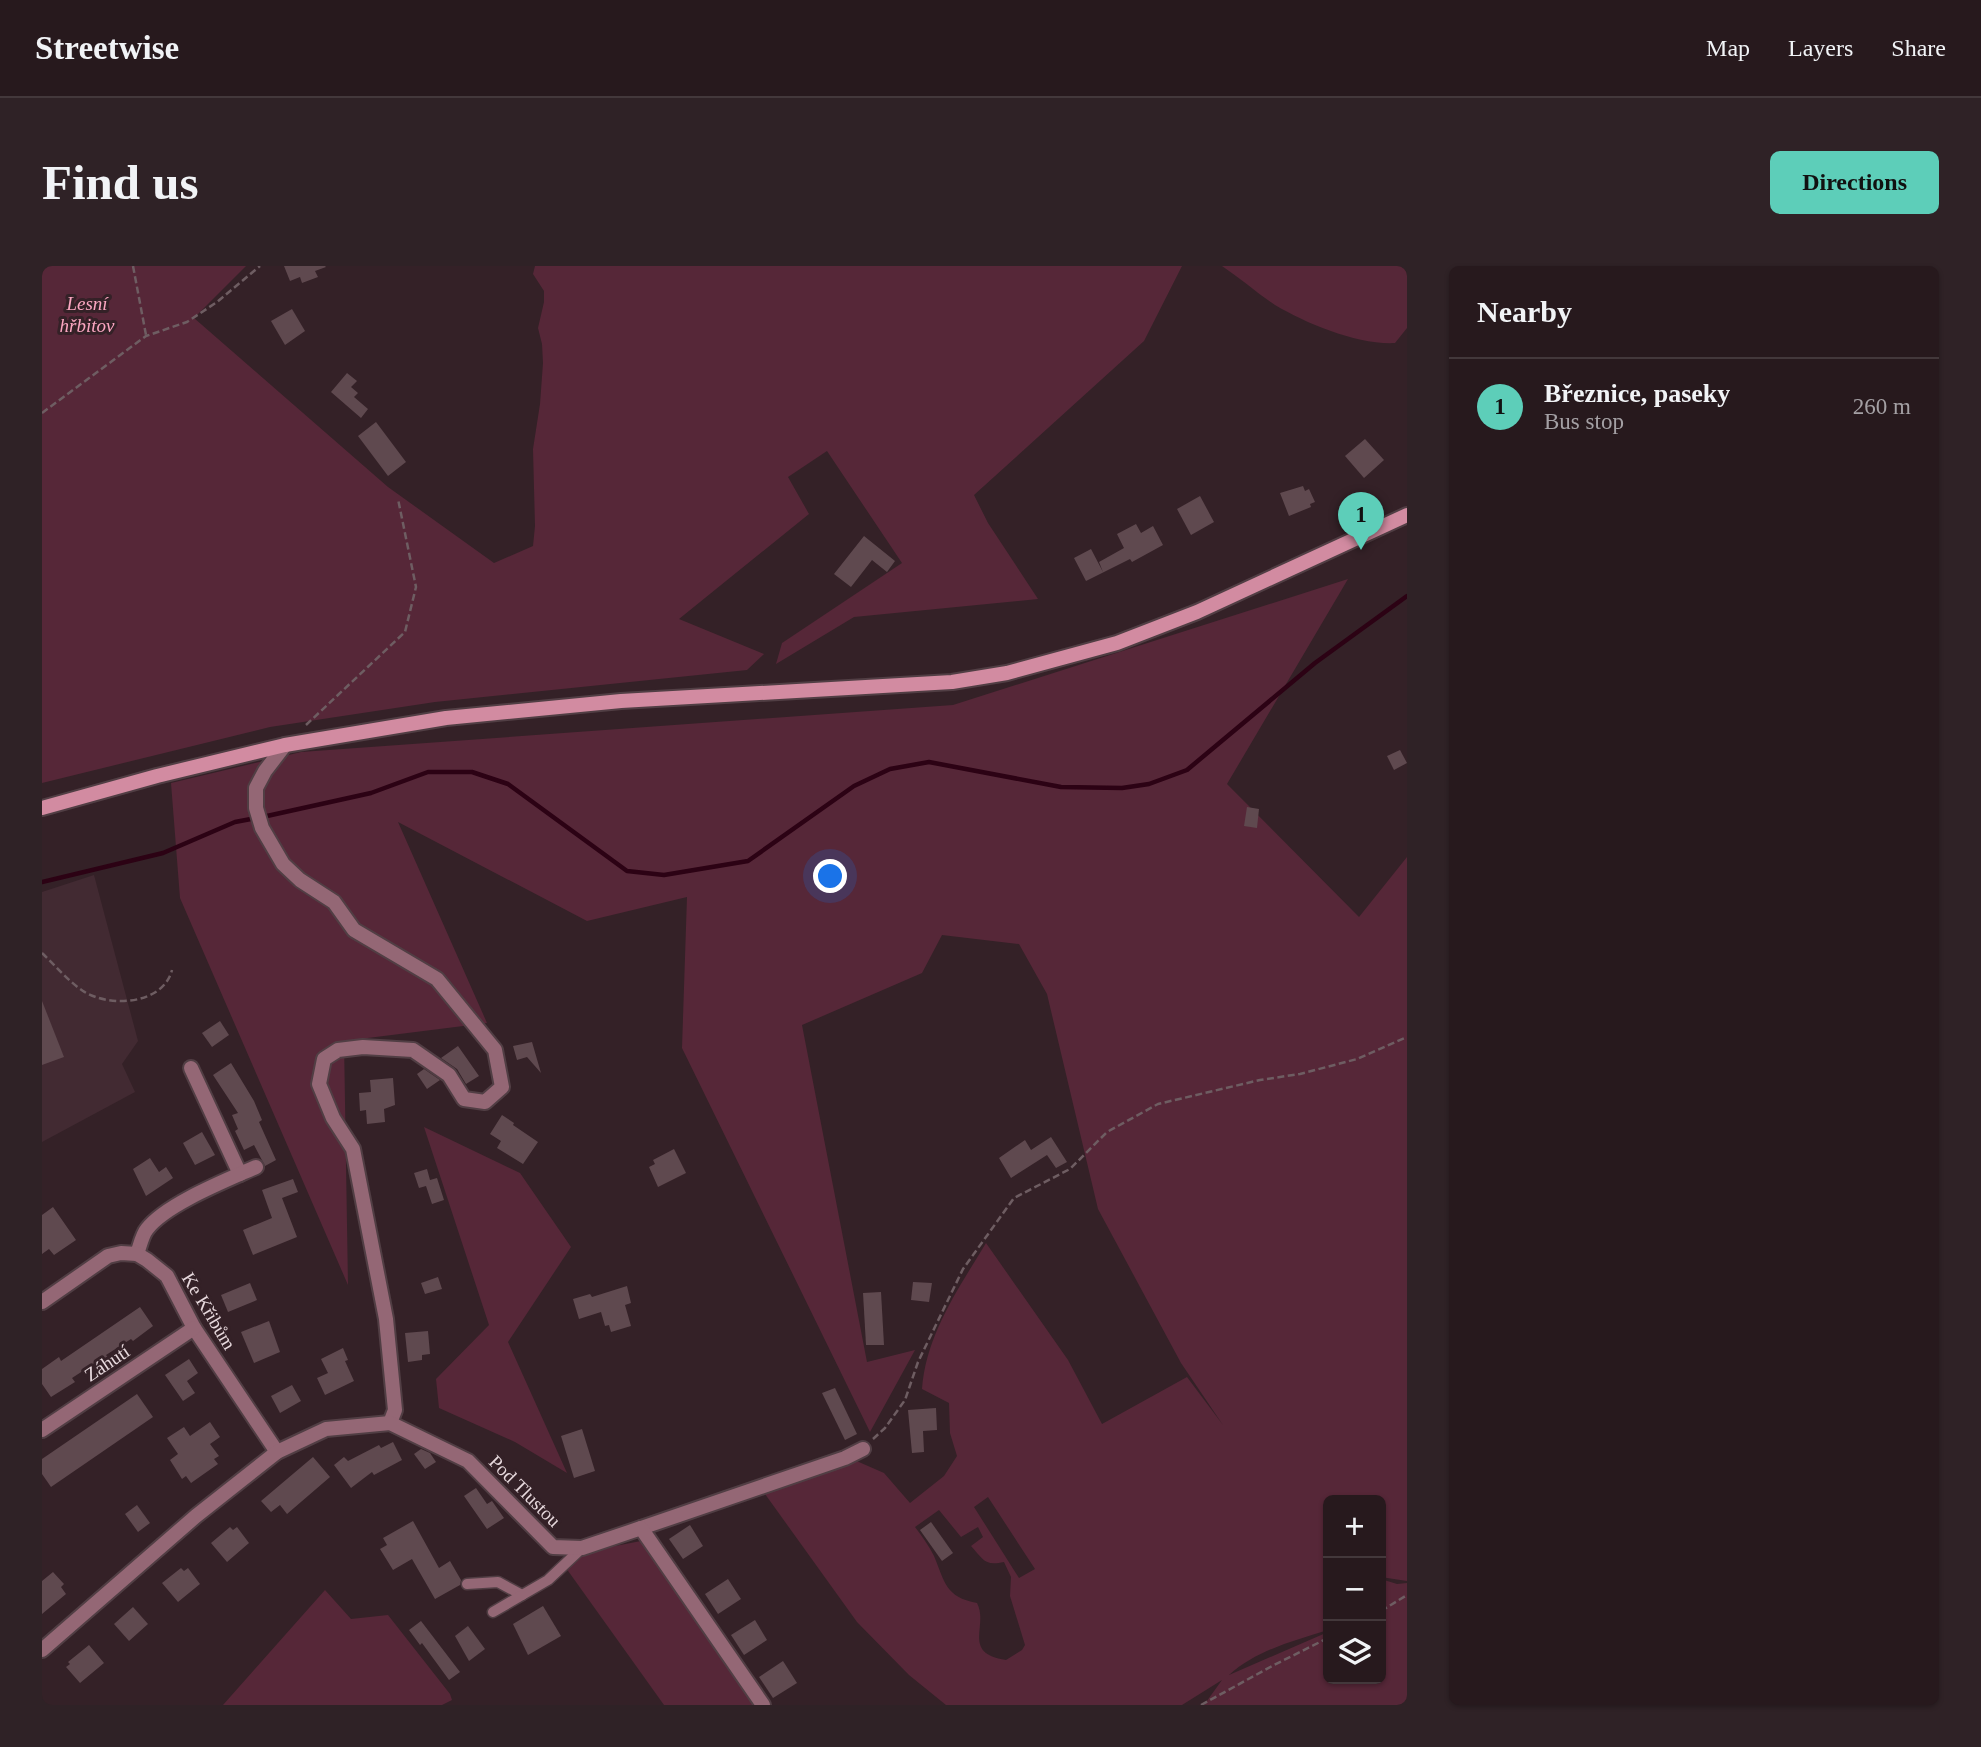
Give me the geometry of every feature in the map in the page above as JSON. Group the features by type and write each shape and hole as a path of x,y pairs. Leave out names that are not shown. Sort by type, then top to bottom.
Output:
{"main road":[{"path":"42,808 157,776 285,745 446,718 546,707 752,692 940,683 1007,673 1116,643 1198,612 1407,515"}],"street":[{"path":"42,1650 196,1516 276,1452 326,1429 390,1423 395,1410 386,1319 353,1149 333,1118 319,1084 324,1059 338,1050 363,1047 413,1050 449,1075 464,1099 485,1102 502,1087 495,1049 437,979 354,930 334,902 300,880 283,864 262,828 256,808 256,788 285,745"},
{"path":"191,1068 240,1174"},
{"path":"42,1302 108,1256 137,1254 145,1231 153,1221 176,1206 256,1167"},
{"name":"Ke Křibům","path":"137,1254 167,1276 194,1328 276,1452"},
{"name":"Záhutí","path":"42,1430 194,1328"},
{"name":"Pod Tlustou","path":"390,1423 468,1461 553,1547 582,1548 845,1458 863,1449"},
{"path":"641,1528 672,1577 763,1705"}],"lane":[{"path":"494,1612 548,1580 582,1548"},
{"path":"467,1584 498,1583 522,1595"}],"path":[{"path":"133,266 146,336"},
{"path":"42,413 146,336 187,322 217,302 260,266"},
{"path":"305,726 405,632 416,587 397,499"},
{"path":"42,953 82,990 97,998 141,1000 158,992 169,979 172,970"},
{"path":"863,1449 885,1428 905,1400 918,1362 963,1269 1014,1198 1070,1169 1107,1132 1157,1104 1260,1080 1300,1074 1357,1059 1407,1037"},
{"path":"1386,1608 1407,1595"},
{"path":"1201,1705 1323,1641"}],"shaded area":[{"path":"94,875 138,1041 122,1064 135,1092 42,1142 42,892"}],"green space":[{"name":"Lesní hřbitov","path":"42,266 246,266 194,318 388,487 494,563 533,546 533,449 543,363 538,328 544,302 544,291 533,274 535,266 1182,266 1144,341 974,495 988,523 1038,599 854,617 776,664 782,643 902,563 827,451 788,477 809,514 679,619 764,654 747,670 435,702 270,727 42,783"},
{"path":"1222,266 1407,266 1407,328 1395,343 1365,341 1333,332 1275,305"},
{"path":"1348,579 1227,784 1359,917 1407,857 1407,1581 1386,1578 1386,1495 1323,1495 1323,1632 1263,1653 1229,1675 1323,1634 1323,1684 1386,1684 1386,1581 1397,1584 1407,1583 1407,1705 1204,1705 1222,1680 1182,1705 946,1705 909,1675 857,1622 765,1494 852,1459 884,1473 910,1503 944,1476 957,1456 950,1433 949,1403 922,1389 925,1369 945,1312 986,1243 1068,1360 1102,1424 1187,1377 1223,1425 1181,1363 1098,1209 1047,994 1019,944 942,935 922,973 802,1025 867,1362 915,1350 870,1432 682,1048 687,897 587,921 398,822 487,1023 344,1041 348,1285 180,898 171,783 301,752 953,705","holes":["988,1497 1035,1569 1019,1578 974,1507","939,1510 961,1537 978,1527 983,1537 971,1546 988,1562 1004,1562 1011,1577 1010,1596 1025,1645 1006,1660 984,1651 980,1645 980,1612 977,1603 958,1597 952,1592 944,1581 932,1552 915,1527"]},
{"path":"424,1127 520,1173 571,1247 508,1342 567,1473 515,1442 439,1408 436,1379 489,1325"},
{"path":"641,1541 754,1705 664,1705 566,1568 584,1552"},
{"path":"325,1590 351,1619 388,1615 452,1700 442,1705 223,1705"}],"building":[{"path":"284,266 326,267 315,271 318,277 302,283 300,277 290,281"},
{"path":"292,309 305,331 285,345 271,321"},
{"path":"347,373 357,381 351,387 358,393 354,397 368,409 361,418 331,392"},
{"path":"376,422 406,462 388,476 358,436"},
{"path":"1365,439 1384,460 1364,478 1345,456"},
{"path":"1303,486 1305,491 1309,489 1315,502 1310,504 1311,507 1289,516 1280,493"},
{"path":"1200,496 1214,522 1191,535 1177,509"},
{"path":"1136,524 1141,533 1153,526 1163,545 1132,562 1130,559 1086,581 1074,558 1091,549 1103,572 1099,562 1124,548 1117,534"},
{"path":"864,536 895,561 887,572 872,560 851,587 834,574"},
{"path":"1400,750 1407,763 1394,770 1387,756"},
{"path":"1247,807 1259,809 1257,828 1244,826"},
{"path":"42,1001 64,1057 42,1065"},
{"path":"220,1021 229,1035 212,1047 202,1033"},
{"path":"532,1042 541,1073 527,1057 517,1060 513,1046"},
{"path":"458,1046 479,1076 466,1084 457,1069 441,1058"},
{"path":"231,1063 254,1101 262,1120 259,1122 276,1160 265,1166 254,1145 244,1150 235,1131 238,1129 232,1115 238,1113 213,1075"},
{"path":"424,1069 440,1080 427,1089 417,1074"},
{"path":"393,1078 395,1105 384,1109 385,1122 367,1124 366,1110 360,1111 359,1093 371,1092 370,1080"},
{"path":"502,1115 538,1142 523,1164 497,1148 501,1141 490,1134"},
{"path":"202,1132 215,1155 195,1165 183,1143"},
{"path":"1051,1137 1067,1162 1056,1168 1047,1155 1011,1178 999,1158 1025,1140 1031,1150"},
{"path":"674,1149 686,1173 658,1187 649,1167 655,1164 653,1160"},
{"path":"150,1158 159,1172 166,1167 173,1178 146,1196 133,1169"},
{"path":"427,1169 430,1180 437,1178 444,1200 432,1204 426,1186 419,1188 414,1173"},
{"path":"293,1179 298,1192 282,1198 297,1237 253,1255 243,1230 272,1218 262,1190"},
{"path":"53,1207 76,1240 54,1255 49,1249 42,1254 42,1215"},
{"path":"438,1277 442,1289 425,1294 421,1283"},
{"path":"913,1282 932,1283 929,1302 911,1300"},
{"path":"250,1283 257,1300 228,1312 221,1295"},
{"path":"627,1286 631,1303 625,1305 631,1326 611,1332 609,1325 605,1326 601,1312 579,1319 573,1299 590,1294 592,1297"},
{"path":"881,1292 884,1345 866,1345 863,1293"},
{"path":"140,1307 153,1326 133,1341 131,1339 106,1355 109,1359 97,1366 95,1363 72,1378 75,1382 51,1397 42,1384 42,1369 59,1357 61,1361"},
{"path":"269,1321 280,1352 254,1363 241,1332"},
{"path":"428,1331 430,1354 422,1355 422,1360 408,1362 405,1333"},
{"path":"343,1348 348,1360 345,1361 354,1381 325,1395 317,1378 328,1373 321,1359"},
{"path":"189,1359 198,1373 187,1381 195,1393 183,1401 165,1375"},
{"path":"292,1385 301,1401 280,1413 271,1396"},
{"path":"835,1388 857,1434 845,1440 822,1393"},
{"path":"137,1394 153,1417 51,1487 42,1474 42,1459"},
{"path":"936,1408 937,1430 923,1431 924,1452 912,1453 908,1410"},
{"path":"210,1422 220,1437 210,1444 219,1456 214,1459 218,1464 191,1483 186,1476 182,1479 170,1460 178,1454 167,1438 184,1427 190,1436"},
{"path":"582,1429 595,1471 574,1478 561,1436"},
{"path":"393,1442 402,1460 374,1475 372,1472 351,1488 334,1465 344,1457 348,1461 379,1445 381,1448"},
{"path":"421,1449 430,1453 436,1462 425,1469 414,1454"},
{"path":"313,1457 330,1477 287,1514 280,1505 271,1512 261,1501"},
{"path":"476,1488 487,1504 492,1501 504,1518 487,1529 464,1496"},
{"path":"137,1505 150,1523 138,1532 125,1514"},
{"path":"413,1521 439,1568 450,1561 461,1580 460,1585 435,1599 412,1559 393,1570 380,1549 387,1545 383,1538"},
{"path":"931,1522 953,1553 942,1561 920,1530"},
{"path":"690,1525 703,1546 683,1559 669,1539"},
{"path":"230,1527 233,1530 237,1527 249,1543 227,1562 211,1543"},
{"path":"181,1568 184,1571 188,1568 200,1584 178,1602 162,1583"},
{"path":"53,1572 64,1584 61,1587 66,1594 42,1614 42,1581"},
{"path":"728,1579 741,1599 718,1614 705,1594"},
{"path":"543,1606 561,1636 528,1655 513,1624"},
{"path":"133,1607 148,1624 129,1641 114,1624"},
{"path":"755,1620 767,1640 744,1655 731,1635"},
{"path":"421,1621 460,1672 449,1680 409,1630"},
{"path":"468,1626 485,1649 469,1661 455,1636"},
{"path":"89,1645 104,1663 80,1683 66,1667 70,1664 68,1662"},
{"path":"783,1661 797,1683 773,1698 759,1677"}],"waterway":[{"path":"267,816 371,793 428,772 472,772 508,784 627,871 664,875 748,861 854,786 890,769 929,762 1061,787 1122,788 1149,784 1187,770 1315,663 1407,596"},
{"path":"42,882 163,853 235,822 251,819"}],"place":[{"name":"Březnice, paseky","path":"1361,550"}]}
